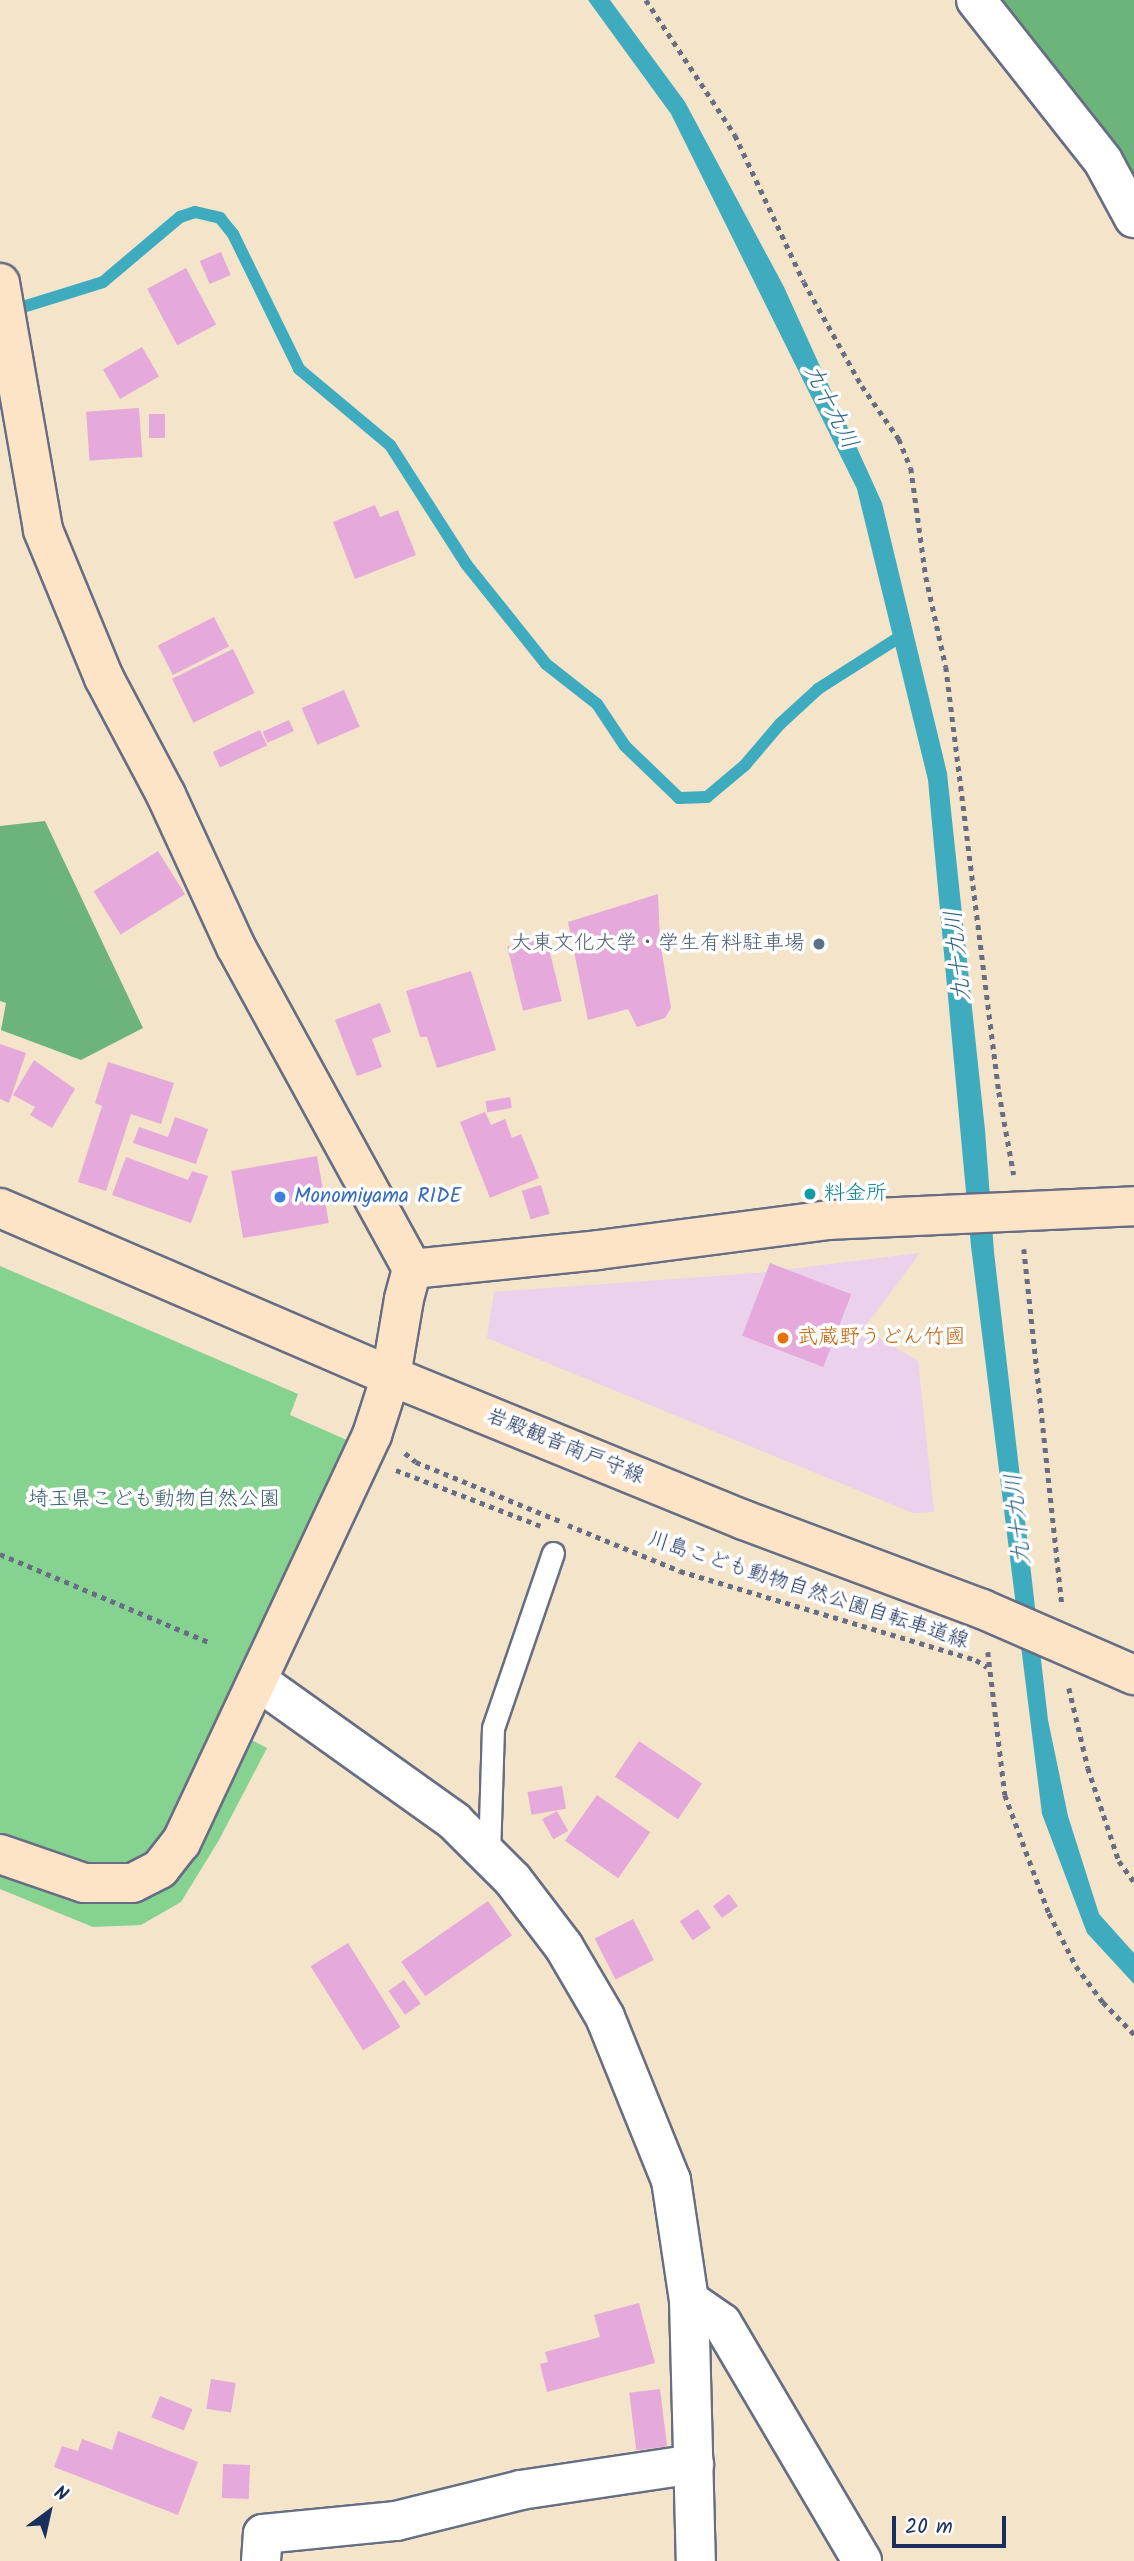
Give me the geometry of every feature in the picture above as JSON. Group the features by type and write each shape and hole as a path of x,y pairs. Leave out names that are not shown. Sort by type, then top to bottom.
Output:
{"street":[{"path":"976,0 1103,162 1134,218"},
{"path":"0,283 43,530 104,678 166,795 236,947 412,1269 391,1376 372,1435 181,1842 160,1869 132,1883 84,1883 0,1854"},
{"path":"412,1269 598,1250 829,1220 1019,1209 1134,1206"},
{"name":"岩殿観音南戸守線","path":"0,1208 391,1376 744,1520 982,1609 1134,1675"},
{"path":"258,1681 454,1821 513,1880 564,1947 605,2017 671,2180 689,2300 696,2561"},
{"path":"689,2300 722,2323 862,2561"},
{"path":"261,2561 263,2534 396,2521 521,2490 694,2464"}],"lane":[{"path":"489,1855 493,1728 553,1553"}],"path":[{"path":"646,0 735,135 804,282 862,386 899,439 911,468 926,577 946,667 999,1092 1019,1209 1066,1644 1068,1685 1088,1768 1119,1861 1134,1882"},
{"name":"川島こども動物自然公園自転車道線","path":"403,1451 416,1462 680,1571 976,1660 987,1667 1005,1796 1049,1913 1076,1965 1103,2002 1134,2034"},
{"path":"385,1466 544,1528 553,1541 553,1553"},
{"path":"0,1554 208,1642"},
{"path":"987,1667 988,1650"}],"shaded area":[{"path":"920,1253 864,1328 918,1361 934,1512 913,1513 487,1338 494,1292 757,1273"}],"green space":[{"path":"999,0 1134,0 1134,188"},
{"path":"45,821 143,1028 81,1060 1,1030 6,1003 0,1001 0,826"},
{"name":"埼玉県こども動物自然公園","path":"0,1266 298,1394 290,1415 349,1441 224,1726 267,1748 219,1840 181,1902 141,1925 93,1927 0,1889"}],"water":[{"name":"九十九川","path":"588,0 610,0 685,102 784,287 882,503 947,773 985,1130 994,1252 1048,1720 1068,1816 1099,1914 1134,1953 1134,1984 1087,1933 1042,1814 971,1246 928,780 857,489 671,114"}],"building":[{"path":"221,252 231,275 210,284 200,261"},
{"path":"186,268 216,325 177,345 147,289"},
{"path":"142,347 159,376 120,399 103,370"},
{"path":"139,408 142,457 90,461 86,412"},
{"path":"149,414 165,414 165,438 149,438"},
{"path":"375,505 380,517 398,510 416,555 355,579 333,522"},
{"path":"214,617 229,646 173,675 158,646"},
{"path":"233,649 254,693 193,723 172,679"},
{"path":"344,690 360,727 317,745 302,708"},
{"path":"289,720 294,731 267,743 263,732"},
{"path":"260,730 267,745 220,767 213,752"},
{"path":"158,851 185,894 121,935 94,891"},
{"path":"658,894 660,941 671,1008 665,1018 637,1027 628,1009 588,1020 568,922"},
{"path":"546,937 562,1001 523,1011 507,947"},
{"path":"471,971 496,1050 437,1068 427,1037 420,1037 406,991"},
{"path":"380,1003 391,1032 372,1039 382,1067 357,1076 335,1020"},
{"path":"0,1044 26,1053 9,1103 0,1099"},
{"path":"34,1060 75,1089 52,1128 30,1115 35,1107 13,1095"},
{"path":"108,1062 174,1083 161,1124 131,1114 106,1191 78,1182 102,1106 95,1103"},
{"path":"510,1097 512,1108 487,1112 485,1101"},
{"path":"485,1112 491,1125 505,1119 512,1138 521,1134 539,1178 490,1198 460,1122"},
{"path":"175,1117 208,1129 196,1164 133,1143 139,1127 168,1137"},
{"name":"Monomiyama RIDE","path":"317,1156 329,1223 243,1238 231,1171"},
{"path":"126,1157 188,1180 192,1171 208,1176 191,1223 112,1195"},
{"path":"541,1185 550,1214 531,1220 522,1191"},
{"name":"料金所","path":"814,1185 818,1200 808,1203 803,1188"},
{"path":"770,1263 851,1294 823,1367 742,1336"},
{"path":"639,1741 702,1783 678,1819 615,1777"},
{"path":"562,1786 566,1809 532,1815 528,1792"},
{"path":"597,1795 650,1832 618,1878 565,1841"},
{"path":"557,1811 568,1831 553,1839 542,1819"},
{"path":"729,1894 738,1906 722,1918 713,1906"},
{"path":"488,1901 512,1935 425,1996 401,1962"},
{"path":"698,1909 711,1928 693,1940 680,1921"},
{"path":"633,1919 654,1960 616,1980 595,1939"},
{"path":"348,1943 400,2027 363,2050 311,1966"},
{"path":"404,1980 421,2004 405,2015 388,1991"},
{"path":"639,2303 655,2363 547,2392 540,2364 548,2362 545,2352 600,2337 594,2315"},
{"path":"211,2379 236,2383 231,2413 206,2409"},
{"path":"660,2389 667,2447 636,2450 629,2393"},
{"path":"160,2396 192,2409 184,2430 151,2417"},
{"path":"118,2431 198,2462 178,2515 54,2467 62,2446 78,2451 82,2439 112,2450"},
{"path":"223,2464 250,2465 249,2499 222,2498"}],"waterway":[{"path":"10,311 103,282 180,217 195,212 220,218 233,234 299,369 390,445 466,564 546,664 597,704 625,746 679,798 707,797 745,765 780,724 818,689 906,633"}],"place":[{"name":"大東文化大学・学生有料駐車場","path":"819,944"},
{"name":"料金所","path":"810,1194"},
{"name":"Monomiyama RIDE","path":"280,1197"},
{"name":"武蔵野うどん竹國","path":"783,1338"}]}
